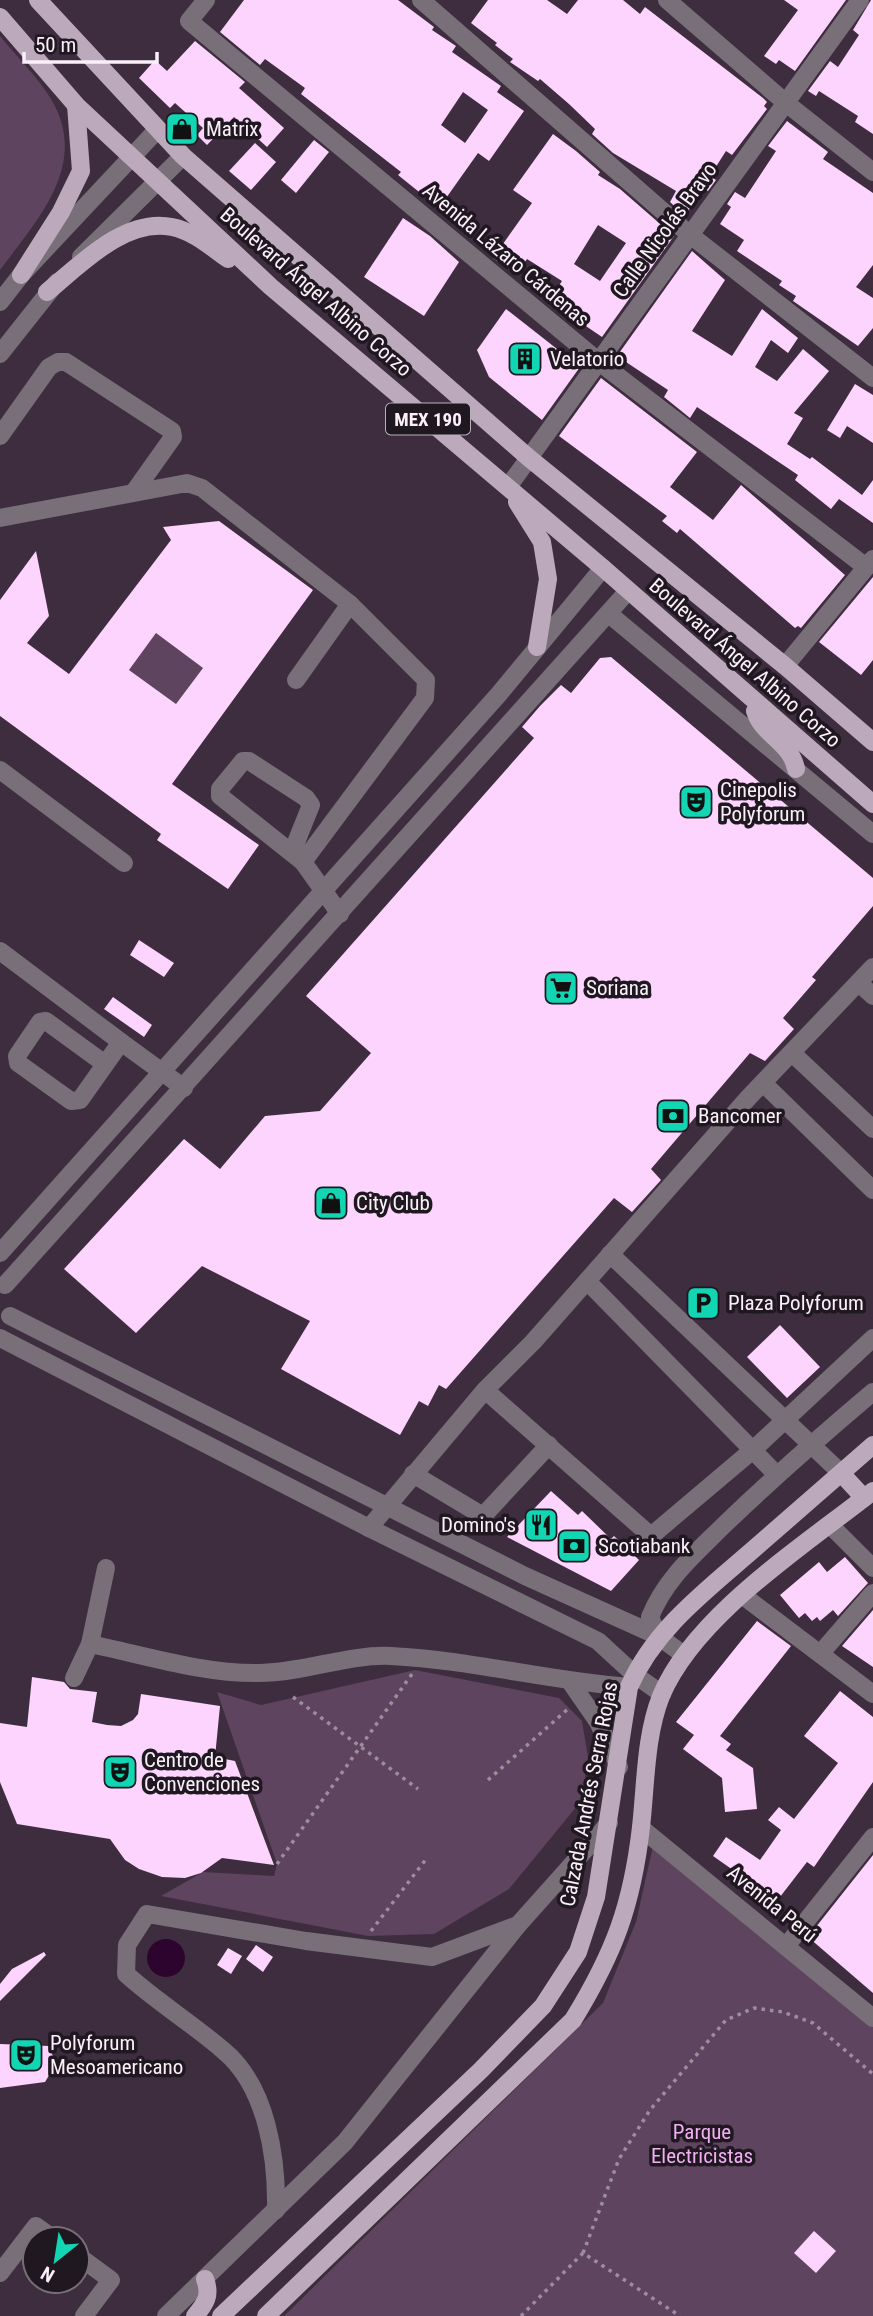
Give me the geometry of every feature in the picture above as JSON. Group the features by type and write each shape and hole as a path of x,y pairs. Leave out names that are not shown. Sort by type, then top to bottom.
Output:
{"main road":[{"name":"Boulevard Ángel Albino Corzo","path":"38,0 183,156 529,458 873,742"},
{"name":"Boulevard Ángel Albino Corzo","path":"0,18 76,105 271,287 603,568 873,804"},
{"path":"20,275 61,212 81,171 76,105"},
{"path":"47,292 98,250 127,234 148,228 171,227 195,236 271,287"},
{"path":"508,487 542,542 548,579 537,647"},
{"path":"753,701 758,720 789,750 796,769"},
{"name":"Calzada Andrés Serra Rojas","path":"221,2316 481,2070 543,2006 578,1952 596,1897 632,1681 658,1636 873,1445"},
{"path":"266,2316 573,2020 604,1969 625,1917 641,1828 644,1774 662,1694 684,1655 706,1629 742,1595 869,1494 841,1473"},
{"path":"195,2316 206,2304 209,2291 205,2279"}],"street":[{"name":"Avenida Lázaro Cárdenas","path":"206,0 189,21 598,361 869,563"},
{"path":"667,0 786,103 873,172"},
{"name":"Calle Nicolás Bravo","path":"508,487 860,0"},
{"path":"431,3 689,234 873,378"},
{"path":"0,302 20,275 157,130"},
{"path":"0,354 47,292 183,156"},
{"path":"0,436 49,367 58,362 66,362 172,431 173,437 134,492"},
{"path":"0,518 187,482 202,488 350,604 426,680 425,698 298,856"},
{"path":"785,667 869,563"},
{"path":"0,1253 537,647 603,568"},
{"path":"628,591 184,1088 2,1282 10,1300 10,1316 0,1336 369,1528 598,1641 632,1681 662,1694"},
{"path":"296,680 350,604"},
{"path":"609,614 873,834"},
{"path":"298,856 311,805 306,798 249,761 243,761 220,789 220,796 298,856 340,914"},
{"path":"0,770 124,863"},
{"path":"0,951 184,1088"},
{"path":"369,1528 485,1390 587,1281 762,1083 873,967"},
{"path":"859,983 873,996"},
{"path":"105,1064 46,1021 40,1021 17,1056 18,1063 71,1101 80,1100 121,1042"},
{"path":"793,1053 873,1129"},
{"path":"762,1083 873,1190"},
{"path":"610,1254 841,1473"},
{"path":"587,1281 776,1474"},
{"path":"10,1316 525,1576 658,1636 684,1655"},
{"path":"485,1390 651,1536 754,1449 873,1338"},
{"path":"658,1636 650,1617 658,1597 675,1573 776,1474 873,1391"},
{"path":"413,1474 483,1516 549,1445"},
{"path":"830,1525 873,1568"},
{"path":"74,1678 90,1644 106,1569"},
{"path":"820,1654 873,1593"},
{"path":"742,1595 873,1694"},
{"path":"90,1644 211,1668 259,1673 379,1656 415,1657 576,1690 632,1681"},
{"path":"576,1690 598,1722 619,1767"},
{"path":"166,2316 345,2142 518,1925 609,1823"},
{"name":"Avenida Perú","path":"641,1828 873,2018"},
{"path":"787,1945 873,1837"},
{"path":"276,2210 276,2172 256,2094 226,2052 155,2001 126,1974 127,1945 146,1914 432,1957 518,1925"},
{"path":"0,2273 21,2246"},
{"path":"84,2316 111,2280 91,2265"}],"path":[{"path":"276,1864 415,1670"},
{"path":"488,1780 576,1690"},
{"path":"293,1697 418,1789"},
{"path":"361,1948 427,1858"},
{"path":"521,2316 583,2253 625,2150 650,2110 726,2020 754,2008 783,2012 813,2023 873,2074"},
{"path":"583,2253 680,2316"}],"green space":[{"path":"0,36 51,99 62,123 65,146 62,168 43,211 0,270"},
{"path":"156,633 203,668 176,704 129,670"},
{"path":"415,1670 559,1698 582,1721 588,1757 582,1800 509,1889 434,1934 368,1936 161,1896 203,1872 274,1876 277,1864 217,1692 261,1705"},
{"name":"Parque Electricistas","path":"653,1846 873,2024 873,2316 284,2316 603,2003 636,1922"}],"shaded area":[{"path":"166,1939 179,1945 185,1958 179,1971 166,1977 153,1971 147,1958 153,1945"}],"building":[{"path":"244,0 398,0 434,27 432,30 456,46 452,52 501,86 497,92 524,111 489,161 478,153 439,208 398,175 401,172 301,94 305,88 265,59 260,65 220,32","holes":["463,92 488,110 465,143 441,125"]},
{"path":"488,0 547,0 567,14 578,0 623,0 640,14 645,7 763,98 767,102 764,106 767,109 732,155 726,151 710,176 716,180 708,191 703,188 685,216 670,202 676,191 613,153 592,134 595,129 569,104 540,79 538,81 510,62 513,59 495,45 497,43 471,23"},
{"path":"784,0 846,0 795,71 779,60 776,64 764,56 798,10"},
{"path":"871,0 873,134 855,122 858,116 819,91 816,96 808,91 830,61 838,67 859,35 853,30"},
{"path":"195,41 245,82 239,88 284,128 267,147 234,117 207,145 197,135 203,128 175,103 170,108 139,78 155,60 167,71"},
{"path":"787,121 828,152 823,159 873,193 873,265 856,287 873,298 873,328 858,346 793,301 796,296 779,285 782,281 737,251 744,240 720,224 731,207 727,204 735,192 745,198 776,151 768,146"},
{"path":"553,134 600,172 598,175 620,189 674,236 602,337 549,301 562,281 527,259 516,274 493,258 532,203 513,190","holes":["598,225 626,243 600,281 574,264"]},
{"path":"314,140 329,152 296,193 281,180"},
{"path":"255,143 276,162 251,190 229,171"},
{"path":"403,218 430,236 459,262 424,316 364,277"},
{"path":"692,251 725,280 692,331 732,356 762,309 798,338 788,353 771,340 755,367 777,381 803,349 829,371 794,413 803,418 787,444 810,459 812,457 862,495 873,480 873,523 839,499 831,509 795,480 798,475 697,407 690,418 664,397 668,390 617,356"},
{"name":"Velatorio","path":"506,309 580,367 542,420 489,377 477,350"},
{"path":"601,378 697,452 670,487 713,520 741,485 845,575 801,628 795,628 680,529 677,533 662,521 667,516 559,436"},
{"path":"855,384 873,395 873,443 847,426 840,438 827,430"},
{"path":"219,521 313,590 172,784 259,845 228,889 157,840 161,834 0,716 0,600 36,551 49,616 27,643 69,674 171,540 163,527","holes":["156,633 203,668 176,704 129,670"]},
{"path":"873,577 873,660 861,675 819,642"},
{"path":"611,657 873,878 873,906 812,977 816,980 783,1018 794,1029 765,1061 750,1053 651,1169 661,1180 632,1212 614,1198 446,1389 439,1385 428,1406 419,1401 400,1435 281,1369 310,1321 202,1266 136,1333 64,1269 184,1139 220,1169 265,1116 320,1111 371,1053 306,996 534,738 522,727 540,706 561,685 571,693 600,658"},
{"path":"139,940 174,963 164,977 130,955"},
{"path":"113,997 152,1025 144,1037 104,1009"},
{"path":"780,1325 820,1367 787,1398 747,1357"},
{"path":"551,1491 578,1515 582,1511 611,1539 614,1536 639,1560 611,1591 507,1537"},
{"path":"845,1557 868,1583 838,1616 833,1610 820,1621 817,1617 812,1621 805,1613 799,1618 780,1595 819,1562 827,1572"},
{"path":"873,1610 873,1667 842,1646"},
{"path":"757,1621 791,1646 720,1736 731,1744 726,1750 753,1768 757,1809 725,1812 722,1778 683,1749 694,1735 676,1722"},
{"name":"Centro de Convenciones","path":"32,1677 64,1682 70,1689 97,1692 92,1722 107,1725 121,1726 133,1720 138,1714 141,1694 220,1706 215,1757 235,1761 274,1865 222,1858 201,1873 185,1878 162,1877 139,1869 125,1860 110,1839 17,1824 0,1782 0,1723 27,1727"},
{"path":"840,1691 873,1717 873,1782 814,1867 807,1862 773,1906 756,1895 760,1889 713,1856 726,1837 760,1860 781,1830 768,1820 779,1807 794,1819 838,1763 804,1736"},
{"path":"873,1855 873,1993 808,1937"},
{"path":"256,1945 273,1957 263,1972 246,1959"},
{"path":"228,1948 242,1956 231,1974 217,1965"},
{"path":"44,1952 46,1955 0,2001 0,1984 12,1969"},
{"name":"Polyforum Mesoamericano","path":"0,2044 49,2046 56,2064 45,2082 0,2088"},
{"path":"814,2231 836,2251 816,2273 794,2253"}],"place":[{"name":"Matrix","path":"182,129"},
{"name":"Velatorio","path":"525,359"},
{"name":"Cinepolis Polyforum","path":"696,802"},
{"name":"Soriana","path":"561,988"},
{"name":"Bancomer","path":"673,1116"},
{"name":"City Club","path":"331,1203"},
{"name":"Plaza Polyforum","path":"703,1303"},
{"name":"Domino's","path":"541,1525"},
{"name":"Scotiabank","path":"574,1546"},
{"name":"Centro de Convenciones","path":"120,1772"},
{"name":"Polyforum Mesoamericano","path":"26,2055"}]}
